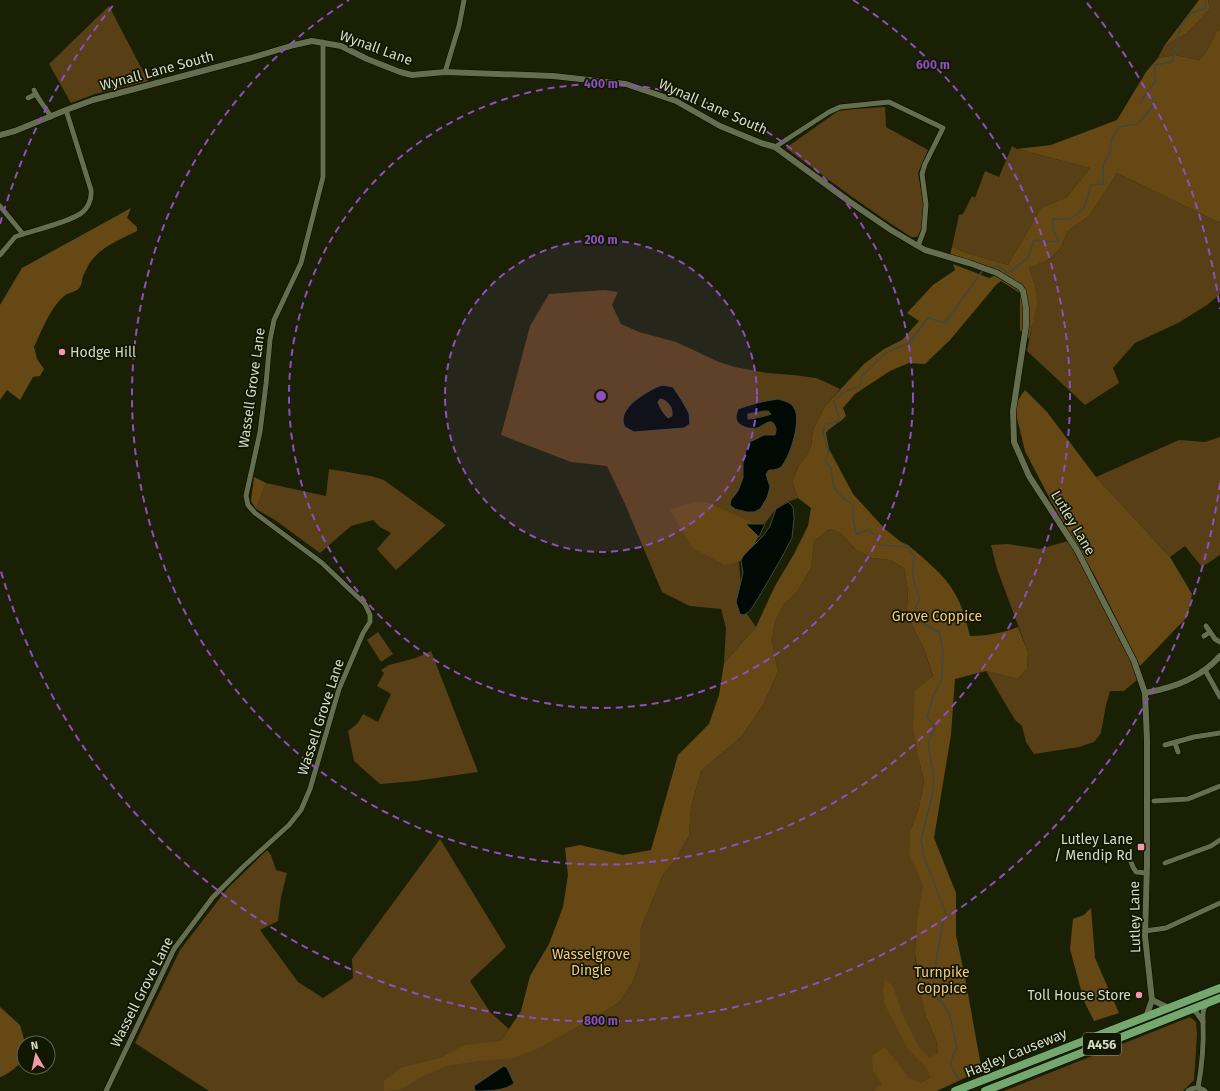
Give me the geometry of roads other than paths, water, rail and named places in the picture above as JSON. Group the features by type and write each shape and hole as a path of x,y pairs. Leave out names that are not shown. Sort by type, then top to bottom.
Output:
{"highway":[{"name":"Hagley Causeway","path":"955,1091 1220,988"},
{"name":"Hagley Causeway","path":"985,1091 1220,998"}],"street":[{"path":"445,72 459,26 464,0"},
{"name":"Wynall Lane South","path":"0,135 15,131 93,100 244,60 294,45 312,41 323,42"},
{"name":"Wynall Lane","path":"323,42 341,46 367,59 412,75 445,72"},
{"name":"Wassell Grove Lane","path":"106,1091 174,949 212,897 289,825 301,810 310,789 339,689 363,633 370,622 370,615 365,604 322,563 255,513 248,505 246,496 260,432 270,340 274,320 301,263 323,177 323,42"},
{"name":"Wynall Lane South","path":"445,72 554,76 626,84 676,100 720,126 761,143 775,147 850,202 891,230 918,246"},
{"path":"28,98 35,92 51,117"},
{"path":"775,147 840,107 888,102 943,128 925,164 922,174 926,204 924,230 918,246"},
{"path":"0,255 15,237 81,214 89,204 92,196 90,183 66,110"},
{"path":"0,206 23,234"},
{"name":"Lutley Lane","path":"918,246 925,250 969,262 997,273 1020,287 1023,291 1026,308 1026,326 1013,411 1014,442 1030,476 1077,550 1134,661 1145,693 1147,740 1145,931 1152,1000 1146,1016"},
{"path":"1206,626 1215,639 1220,642"},
{"path":"1204,636 1210,632"},
{"path":"1145,693 1170,688 1183,682 1205,670 1220,656"},
{"path":"1205,670 1220,697"},
{"path":"1165,745 1194,737 1220,733"},
{"path":"1175,742 1178,752"},
{"path":"1154,801 1188,799 1220,786"},
{"path":"1165,862 1211,846 1220,840"},
{"path":"1132,862 1136,872 1146,873"},
{"path":"1145,931 1166,928 1220,903"},
{"path":"1152,1000 1169,1008"},
{"path":"1198,1088 1202,1059 1203,1012 1208,1003"},
{"path":"1191,1010 1196,1012 1203,1022"},
{"path":"1188,1091 1198,1088 1205,1091"}],"waterway":[{"path":"990,267 997,266 1008,273 1028,258 1034,240 1059,242 1053,229 1053,219 1070,219 1084,208 1091,185 1103,184 1103,166 1111,149 1111,140 1119,127 1138,124 1156,102 1146,93 1155,82 1155,65 1172,62 1180,27 1191,13 1206,8 1205,0"},
{"path":"1140,103 1146,93"},
{"path":"959,1079 951,1064 951,1060 957,1048 949,1012 933,993 936,960 945,912 924,856 921,840 932,796 934,780 928,743 935,727 927,718 933,696 942,679 943,650 939,632 922,623 915,608 920,598 915,587 913,577 914,556 907,547 880,545 877,536 868,530 856,534 853,517 853,505 844,499 834,488 831,468 825,461 829,453 823,433 825,424 837,422 839,417 834,401 845,391 860,386 861,377 886,353 909,343 928,318 945,323 983,270"}],"place":[{"name":"Hodge Hill","path":"62,352"},
{"name":"Lutley Lane / Mendip Rd","path":"1141,847"},
{"name":"Toll House Store","path":"1139,995"}],"park label":[{"name":"Grove Coppice","path":"937,616"},
{"name":"Wasselgrove Dingle","path":"591,962"},
{"name":"Turnpike Coppice","path":"942,980"}]}
